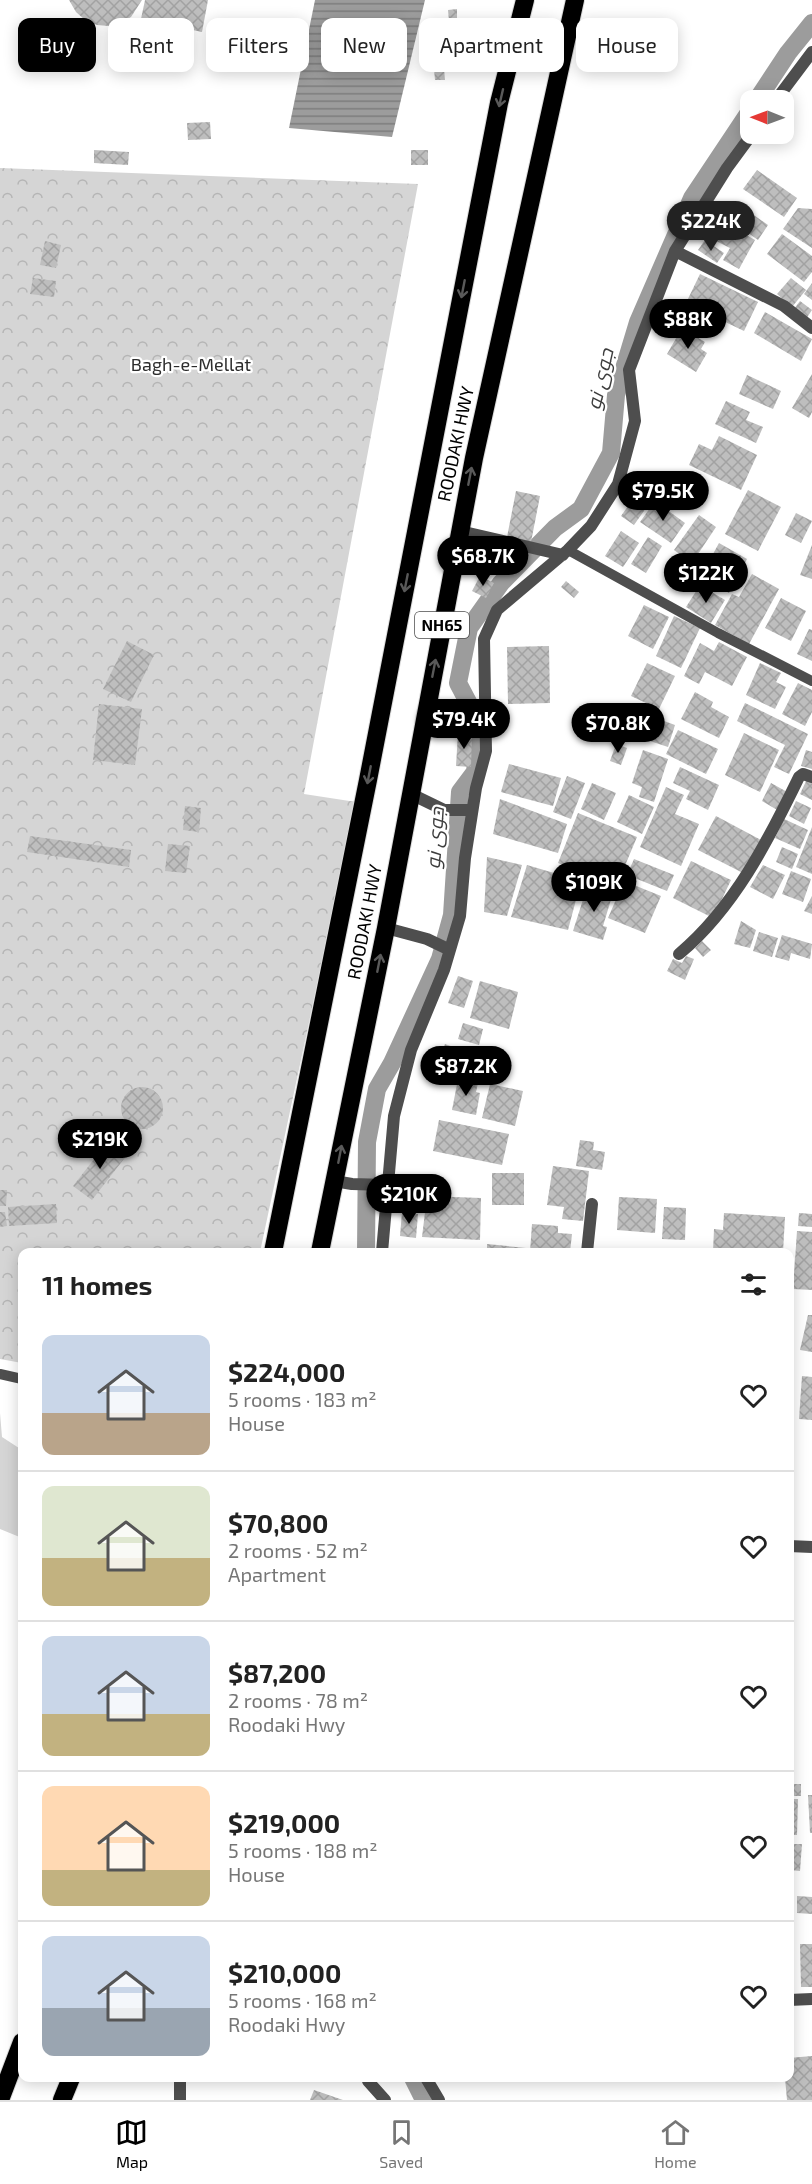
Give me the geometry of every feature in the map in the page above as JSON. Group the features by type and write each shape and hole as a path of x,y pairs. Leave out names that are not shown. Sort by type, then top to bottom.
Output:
{"highway":[{"name":"ROODAKI HWY","path":"274,1248 368,780 499,103 525,0"},
{"name":"ROODAKI HWY","path":"321,1248 343,1183 386,928 474,458 575,0"},
{"path":"0,2100 18,2053"},
{"path":"62,2100 69,2082"}],"street":[{"path":"784,90 812,52"},
{"path":"382,1248 394,1116 411,1050 444,970 448,949 460,916 467,810 476,788 486,751 484,639 497,610 566,552 591,526 618,484 635,421 629,370 675,251 745,144"},
{"path":"675,251 784,306 812,328"},
{"path":"460,531 544,551 566,552"},
{"path":"679,954 699,938 722,911 773,831 799,777 803,774 812,777"},
{"path":"411,794 444,810 467,810"},
{"path":"386,928 427,939 448,949"},
{"path":"343,1183 387,1185"},
{"path":"587,1248 592,1204"},
{"path":"794,1546 812,1547"},
{"path":"794,2000 812,1999"},
{"path":"180,2082 180,2100"},
{"path":"368,2082 371,2100"},
{"path":"370,2082 385,2100"},
{"path":"428,2082 439,2100"}],"lane":[{"path":"566,552 812,681"},
{"path":"0,1374 18,1378"}],"green space":[{"name":"Bagh-e-Mellat","path":"0,168 418,184 304,794 356,802 261,1248 18,1248 18,1362 0,1359"},
{"path":"0,1413 2,1437 18,1447 18,1536 0,1529"}],"shaded area":[{"path":"315,0 425,0 392,137 289,128 300,72 309,72 309,30"}],"building":[{"path":"69,0 142,0 131,17 108,18 108,26 96,25 96,18 83,18"},
{"path":"145,0 208,0 202,32 194,30 194,18 141,18"},
{"path":"457,9 457,18 449,18 448,10"},
{"path":"434,72 444,72 445,80 435,80"},
{"path":"210,122 211,139 188,140 187,123"},
{"path":"94,150 129,152 128,165 94,163"},
{"path":"411,150 428,150 428,165 411,165"},
{"path":"757,170 797,198 784,217 743,189"},
{"path":"735,202 768,225 758,240 725,216"},
{"path":"798,208 812,209 812,248 783,229"},
{"path":"724,222 755,240 739,269 723,260 730,248 714,240"},
{"path":"782,234 812,256 812,272 804,282 767,254"},
{"path":"705,240 724,253 717,263 698,250"},
{"path":"45,241 61,245 56,268 40,265"},
{"path":"700,274 758,302 744,331 686,303"},
{"path":"33,278 56,281 54,297 30,294"},
{"path":"791,278 806,290 792,307 777,294"},
{"path":"812,283 812,300 804,294"},
{"path":"800,301 812,310 806,319 794,309"},
{"path":"765,312 812,339 801,361 754,333"},
{"path":"682,328 705,342 701,349 707,353 696,372 667,354"},
{"path":"812,374 812,412 809,418 792,408"},
{"path":"747,375 781,391 773,409 739,394"},
{"path":"726,401 750,412 746,420 763,427 756,443 715,424"},
{"path":"719,436 757,455 741,490 689,465 699,444 712,450"},
{"path":"748,490 781,507 758,551 725,534"},
{"path":"516,491 540,496 531,542 507,537"},
{"path":"633,499 646,508 634,525 621,516"},
{"path":"655,501 685,523 671,543 640,522"},
{"path":"796,513 812,521 801,543 785,535"},
{"path":"699,515 716,527 692,563 674,550"},
{"path":"621,531 639,543 623,567 605,556"},
{"path":"648,537 662,546 646,573 631,564"},
{"path":"719,543 747,559 729,593 695,572 701,558 708,563"},
{"path":"812,545 812,579 800,575"},
{"path":"752,574 779,589 749,644 715,625 732,594 739,597"},
{"path":"480,576 494,583 486,598 472,591"},
{"path":"566,581 579,592 574,598 561,587"},
{"path":"700,585 725,600 711,623 686,607"},
{"path":"781,598 806,611 791,641 765,628"},
{"path":"644,605 669,617 653,649 628,636"},
{"path":"674,616 700,628 681,668 656,656"},
{"path":"809,629 812,630 812,661 797,654"},
{"path":"127,641 154,655 131,702 103,689"},
{"path":"719,642 747,657 732,686 705,672 699,684 684,676 700,643 714,651"},
{"path":"549,646 550,703 508,704 507,647"},
{"path":"647,663 675,676 659,709 631,696"},
{"path":"760,663 781,673 776,682 786,687 775,709 746,695"},
{"path":"798,683 812,690 812,712 805,726 782,714"},
{"path":"695,692 713,702 711,707 729,717 719,738 681,719"},
{"path":"745,703 808,734 789,774 774,767 785,745 737,721"},
{"path":"99,704 142,709 135,765 93,760"},
{"path":"644,709 658,713 656,718 675,725 668,747 635,736"},
{"path":"678,730 718,749 706,774 666,754"},
{"path":"458,733 472,734 471,767 456,766"},
{"path":"744,733 779,750 760,792 725,775"},
{"path":"616,744 627,748 621,765 610,761"},
{"path":"643,750 668,759 654,802 639,797 642,787 632,783"},
{"path":"806,750 812,752 812,769 801,766"},
{"path":"509,764 561,778 553,806 501,792"},
{"path":"680,767 719,785 708,810 686,799 690,791 673,783"},
{"path":"567,776 585,783 571,819 553,812"},
{"path":"808,777 812,779 812,800 800,794"},
{"path":"592,783 616,793 604,820 581,809"},
{"path":"771,783 789,793 779,811 762,801"},
{"path":"666,787 684,795 675,814 699,824 681,866 640,847"},
{"path":"629,795 654,807 642,834 617,822"},
{"path":"500,799 567,824 558,853 493,834"},
{"path":"796,801 811,808 804,824 789,816"},
{"path":"185,806 201,808 199,832 183,830"},
{"path":"578,813 637,837 616,887 558,863"},
{"path":"716,816 761,840 743,873 698,850"},
{"path":"784,819 808,830 800,849 775,838"},
{"path":"812,827 812,874 796,867"},
{"path":"30,836 131,850 129,867 27,852"},
{"path":"168,844 190,846 186,873 165,871"},
{"path":"782,847 798,854 792,869 776,862"},
{"path":"487,857 522,865 507,916 484,912"},
{"path":"634,859 674,875 667,891 627,875"},
{"path":"691,861 731,880 713,918 673,898"},
{"path":"527,865 581,881 568,930 511,917"},
{"path":"763,865 785,875 773,899 750,887"},
{"path":"791,871 811,879 803,902 782,894"},
{"path":"624,881 661,896 645,933 608,918"},
{"path":"588,884 613,893 603,926 607,927 603,940 573,931"},
{"path":"812,896 812,914 804,911"},
{"path":"741,921 756,930 750,948 734,944"},
{"path":"759,932 778,938 772,957 753,951"},
{"path":"782,935 812,944 810,959 791,953 789,961 775,957"},
{"path":"702,941 711,950 703,957 695,948"},
{"path":"686,956 694,959 685,980 667,971 673,959 682,963"},
{"path":"458,976 473,981 464,1008 448,1003"},
{"path":"480,981 518,992 509,1029 470,1018"},
{"path":"463,1023 483,1029 479,1045 458,1039"},
{"path":"445,1044 459,1049 452,1067 438,1062"},
{"path":"458,1079 478,1083 476,1092 480,1093 476,1115 452,1110"},
{"path":"490,1084 523,1091 515,1126 482,1118"},
{"path":"142,1087 156,1094 163,1108 156,1122 142,1129 128,1122 121,1108 128,1094"},
{"path":"439,1120 509,1134 502,1165 433,1151"},
{"path":"109,1140 127,1155 92,1200 73,1186"},
{"path":"580,1140 594,1142 593,1150 605,1152 602,1170 576,1166"},
{"path":"553,1166 589,1171 583,1221 562,1219 564,1207 547,1205"},
{"path":"492,1173 524,1173 524,1205 492,1205"},
{"path":"0,1190 7,1190 6,1206 0,1206"},
{"path":"427,1196 481,1198 480,1240 422,1237"},
{"path":"619,1197 657,1199 655,1233 617,1230"},
{"path":"56,1204 57,1223 9,1226 8,1207"},
{"path":"664,1207 686,1208 685,1240 662,1239"},
{"path":"0,1212 5,1212 7,1226 0,1227"},
{"path":"402,1212 418,1214 416,1238 400,1236"},
{"path":"724,1213 785,1217 783,1248 713,1248 714,1229 723,1230"},
{"path":"799,1213 812,1214 812,1227 798,1226"},
{"path":"532,1224 558,1226 558,1233 572,1234 570,1248 530,1248"},
{"path":"797,1231 812,1232 812,1290 794,1289"},
{"path":"487,1244 526,1248 487,1248"},
{"path":"808,1315 812,1315 812,1352 800,1350"},
{"path":"802,1376 812,1377 812,1420 799,1419"},
{"path":"794,1784 801,1784 801,1796 794,1796"},
{"path":"808,1795 812,1795 812,1833 810,1833"},
{"path":"794,1799 798,1799 797,1835 794,1835"},
{"path":"794,1844 802,1844 800,1871 794,1870"},
{"path":"797,1896 812,1897 812,1914 797,1913"},
{"path":"800,1944 812,1944 812,1987 801,1987"},
{"path":"812,2056 812,2100 787,2100 785,2082 794,2082 794,2058"},
{"path":"314,2090 343,2100 310,2100"}],"waterway":[{"name":"جوی نو","path":"764,90 788,53 812,23"},
{"name":"جوی نو","path":"366,1248 367,1142 377,1089 392,1063 440,959 452,915 460,792 475,772 480,725 458,683 469,628 501,583 555,528 581,509 611,453 616,395 638,322 692,198 740,126"},
{"name":"جوی نو","path":"415,2082 424,2100"}]}
